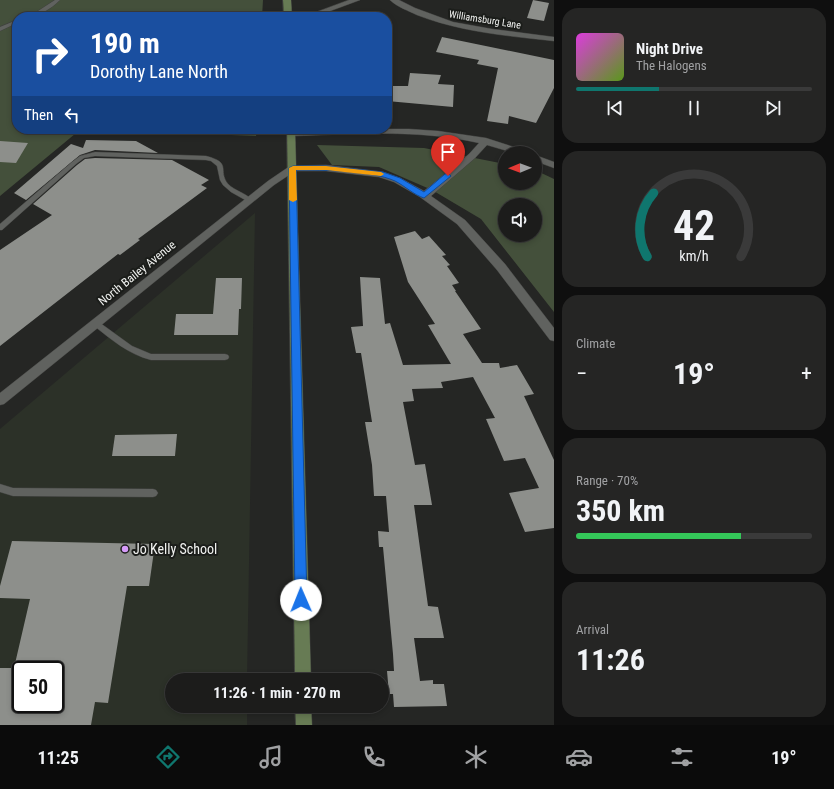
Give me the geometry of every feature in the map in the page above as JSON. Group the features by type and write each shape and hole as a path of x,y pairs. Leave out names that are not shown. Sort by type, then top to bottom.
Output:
{"main road":[{"path":"287,0 288,12"},
{"path":"291,134 303,673"},
{"path":"303,713 304,725"}],"street":[{"path":"321,12 356,0"},
{"name":"Williamsburg Lane","path":"394,0 406,8 439,22 478,29 554,39"},
{"path":"392,132 452,135 486,141 501,146"},
{"path":"424,196 472,156 486,141"},
{"path":"542,161 554,165"},
{"path":"293,168 326,168 380,174 397,180 424,196 461,222 501,266 554,337"},
{"name":"North Bailey Avenue","path":"0,400 249,200 293,168"}],"lane":[{"path":"40,12 58,0"},
{"path":"0,29 12,23"},
{"path":"0,228 74,163 82,157 95,154 206,158 215,160 219,164 224,182 230,189 249,200"},
{"path":"96,323 135,352 142,355 151,357 225,357"},
{"path":"0,488 13,492 152,493"}],"shaded area":[{"name":"Jo Kelly School","path":"255,213 247,673 165,673 165,713 247,713 247,725 0,725 0,429"}],"green space":[{"path":"0,0 263,0 262,12 12,12 12,134 75,134 0,196"},
{"path":"206,134 256,134 256,136"},
{"path":"317,145 424,148 498,163 498,190 542,190 542,173 554,179 554,312 499,242 542,242 542,198 498,198 498,241 481,219 432,190 379,167 332,165"}],"building":[{"path":"533,0 549,3 544,21 527,18"},
{"path":"442,37 554,60 554,88 536,123 509,116 508,124 487,121 498,68 477,64 479,60 436,52"},
{"path":"410,73 441,75 438,84 454,85 453,107 392,101 392,86 408,86"},
{"path":"86,140 136,141 158,153 95,150 80,155 26,200 14,193 71,144 83,148"},
{"path":"0,141 28,143 16,163 0,162"},
{"path":"85,159 172,160 209,180 201,185 207,188 138,239 140,240 120,255 118,254 0,346 0,250 52,215 33,204"},
{"path":"415,231 422,239 429,236 446,255 442,256 450,265 447,266 459,283 452,285 481,329 463,334 482,363 499,363 500,368 517,365 534,394 524,396 554,460 554,528 525,532 509,493 539,488 525,458 504,461 486,419 495,418 473,377 441,382 443,388 412,389 414,401 403,402 415,465 425,464 432,505 414,505 428,606 438,607 444,638 414,638 420,681 433,680 433,684 444,684 447,706 394,707 393,694 389,694 389,673 387,673 387,671 394,671 393,654 383,547 379,547 378,531 389,532 386,496 374,496 372,465 365,422 372,422 361,353 356,353 351,327 363,326 360,277 380,278 385,324 390,323 403,365 451,364 428,325 435,324 408,282 394,237"},
{"path":"216,278 242,278 238,335 174,335 176,314 213,314"},
{"path":"177,434 175,456 112,456 115,435"},
{"path":"12,541 155,544 149,586 127,586 108,703 95,702 91,725 0,725 0,668 12,668 12,713 64,713 64,661 16,661 30,599 0,598 0,586"}],"slow traffic":[{"path":"293,200 293,168 326,168 381,174"}],"place":[{"name":"Jo Kelly School","path":"125,549"}],"route":[{"path":"301,600 293,168 326,168 380,174 397,180 424,196 448,176"}]}
